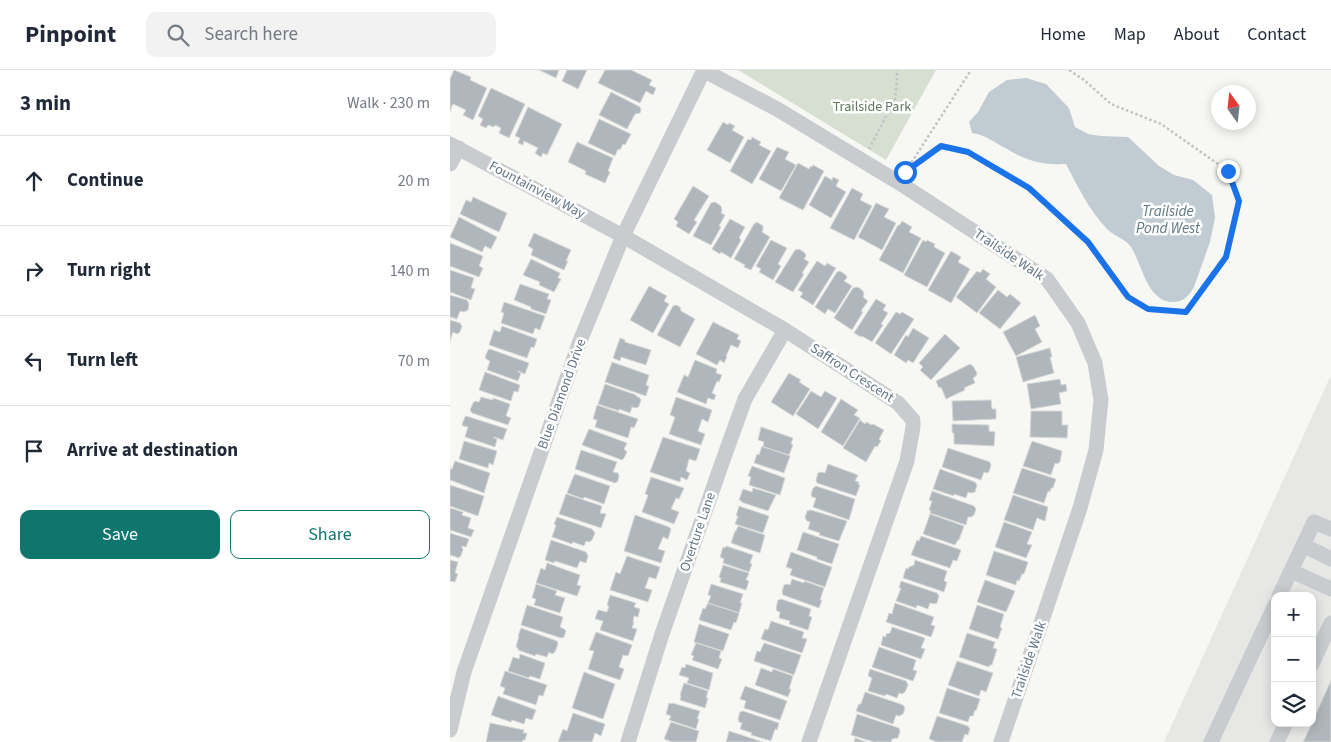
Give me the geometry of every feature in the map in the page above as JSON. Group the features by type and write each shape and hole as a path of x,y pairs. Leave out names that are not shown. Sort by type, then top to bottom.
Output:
{"street":[{"name":"Trailside Walk","path":"704,70 777,109 901,184 1047,279 1078,322 1095,363 1101,400 1096,450 1080,508 1001,742"},
{"name":"Blue Diamond Drive","path":"450,730 464,672 580,340 623,236 704,70"},
{"name":"Fountainview Way","path":"454,146 623,236"},
{"path":"450,164 454,146"},
{"name":"Saffron Crescent","path":"623,236 784,330 898,403 913,420 907,461 809,742"},
{"name":"Overture Lane","path":"628,742 662,634 745,399 784,330"},
{"path":"1281,592 1314,522 1331,529"},
{"path":"1303,545 1331,559"},
{"path":"1290,571 1331,589"},
{"path":"1211,742 1271,614"},
{"path":"1316,655 1331,623"},
{"path":"1277,742 1284,727"}],"path":[{"path":"862,161 896,99 897,70"},
{"path":"971,70 905,172 941,146 968,152 1029,188 1088,242 1128,297 1148,309 1186,312 1226,257 1239,201 1228,171 1161,124 1111,104 1084,80 1069,70"}],"shaded area":[{"path":"1331,375 1331,742 1164,742"}],"green space":[{"name":"Trailside Park","path":"738,70 936,70 886,160"}],"water":[{"name":"Trailside Pond West","path":"1026,78 1046,84 1069,108 1075,127 1088,134 1128,137 1159,166 1174,175 1193,180 1212,195 1215,218 1210,242 1194,287 1185,298 1173,302 1157,296 1146,281 1131,247 1101,222 1084,198 1066,164 1050,164 1028,159 986,137 972,133 969,122 978,112 989,92 1007,80"}],"building":[{"path":"454,70 471,77 470,80 487,88 473,120 463,115 466,110 453,104 450,111 450,79"},
{"path":"539,70 559,70 556,78"},
{"path":"567,70 587,70 578,89 562,81"},
{"path":"605,70 631,70 652,80 649,85 656,88 653,95 646,91 640,103 598,83"},
{"path":"491,88 525,104 509,138 499,133 501,128 495,125 494,127 488,125 486,128 480,125 483,119 478,116"},
{"path":"611,92 640,107 640,113 635,114 627,129 599,115"},
{"path":"528,107 562,124 547,155 543,153 541,157 535,153 538,148 524,141 523,145 518,143 520,138 515,136"},
{"path":"599,119 631,134 625,145 623,144 620,150 618,149 615,156 588,143"},
{"path":"723,122 735,126 732,130 744,137 730,163 707,150"},
{"path":"752,137 761,142 759,145 771,151 752,184 730,171 748,139 751,140"},
{"path":"577,142 613,158 605,183 585,174 586,171 568,162"},
{"path":"777,147 789,152 785,159 796,165 781,191 759,179"},
{"path":"798,163 809,169 813,165 824,171 803,210 779,198"},
{"path":"825,176 832,180 833,177 839,180 836,186 846,192 831,218 809,205"},
{"path":"693,186 709,196 694,220 697,222 689,234 676,226 678,222 674,219"},
{"path":"852,188 863,194 860,200 872,206 854,240 830,228"},
{"path":"473,197 507,213 499,232 460,214 466,200 471,202"},
{"path":"715,202 721,206 721,213 725,215 711,245 693,236 711,203"},
{"path":"876,203 889,209 884,217 896,223 882,250 858,237"},
{"path":"459,217 497,237 491,249 485,246 482,252 450,237"},
{"path":"730,219 745,227 739,238 741,240 731,258 712,249"},
{"path":"902,221 912,227 909,232 921,238 903,273 879,260"},
{"path":"757,222 763,226 762,232 770,237 751,270 734,259"},
{"path":"534,233 571,250 564,270 531,255 533,249 528,246"},
{"path":"771,240 787,248 778,264 781,266 773,280 759,272 761,269 756,266"},
{"path":"923,240 935,244 934,247 945,253 927,287 904,275"},
{"path":"450,243 483,256 479,266 483,268 479,277 450,266"},
{"path":"799,249 805,253 804,259 809,262 793,292 775,282 795,250"},
{"path":"951,251 961,257 958,262 970,269 951,303 928,290"},
{"path":"531,259 560,273 558,278 561,279 554,292 539,285 540,282 523,275"},
{"path":"817,261 825,266 827,263 836,268 813,305 800,297 803,293 798,290"},
{"path":"983,269 990,274 986,279 996,287 977,313 956,297 977,271 980,273"},
{"path":"450,270 474,278 471,288 475,289 471,300 450,292"},
{"path":"840,271 846,275 847,278 844,281 852,286 835,313 828,309 825,314 815,307 837,272"},
{"path":"520,284 549,294 547,299 551,300 546,314 514,300"},
{"path":"649,286 667,296 664,301 669,304 653,333 630,320"},
{"path":"858,287 863,291 863,297 868,301 852,330 834,318 853,288"},
{"path":"998,290 1007,297 1010,294 1021,303 1000,329 979,313"},
{"path":"450,295 467,300 469,304 468,310 460,311 457,319 450,317"},
{"path":"876,299 886,305 883,310 888,313 872,342 854,333"},
{"path":"504,302 545,316 540,330 535,328 533,334 501,323 504,313 501,312"},
{"path":"673,306 680,307 681,311 695,319 680,347 657,335"},
{"path":"896,312 900,314 902,312 914,319 891,354 875,343"},
{"path":"1035,315 1040,326 1035,329 1042,342 1016,356 1003,332"},
{"path":"450,320 460,323 462,326 457,334 453,332 450,341"},
{"path":"713,322 739,335 737,339 741,341 738,348 731,345 724,363 720,360 717,365 696,354"},
{"path":"502,326 537,339 534,348 531,347 527,358 489,345 494,330 500,332"},
{"path":"913,328 929,338 913,363 908,360 906,363 894,355 906,335 908,337"},
{"path":"945,334 960,348 931,380 920,370 923,367 919,363"},
{"path":"620,338 625,340 625,342 651,350 646,365 621,357 620,361 613,358"},
{"path":"1050,348 1054,373 1023,382 1016,357"},
{"path":"490,349 529,363 525,374 518,371 521,373 518,381 487,370 490,361 485,357"},
{"path":"695,360 717,369 716,373 722,375 712,393 716,395 714,400 708,398 706,404 677,392 684,375 688,377"},
{"path":"612,362 649,375 646,385 649,386 646,396 605,382"},
{"path":"970,364 977,373 973,378 975,383 946,399 936,381"},
{"path":"485,372 520,385 518,392 514,391 511,401 479,390"},
{"path":"789,373 801,380 799,382 810,389 793,416 771,402"},
{"path":"1060,379 1061,385 1066,384 1067,391 1059,393 1061,404 1031,409 1027,384"},
{"path":"605,384 636,395 641,400 639,406 637,408 632,407 630,413 598,404"},
{"path":"811,391 821,397 825,391 837,398 818,429 796,414"},
{"path":"481,397 493,400 493,398 510,404 506,416 511,418 508,425 472,413 470,410 473,403 475,401 479,402"},
{"path":"676,397 712,410 708,422 702,419 698,431 705,434 701,445 669,434 675,417 670,415"},
{"path":"841,399 858,410 854,415 860,418 843,446 821,432"},
{"path":"991,400 992,409 996,409 996,419 953,421 952,401"},
{"path":"597,405 638,419 634,428 631,427 628,438 595,427 597,420 593,419"},
{"path":"1031,411 1062,411 1062,425 1068,425 1067,438 1030,437"},
{"path":"466,416 507,429 503,440 494,437 497,439 495,447 465,437 468,427 462,424"},
{"path":"860,420 865,424 866,422 873,424 884,430 879,439 881,441 877,447 875,446 866,462 843,448"},
{"path":"952,424 989,425 989,431 995,432 994,446 954,444"},
{"path":"761,427 793,438 791,444 793,445 789,455 763,447 764,442 758,440"},
{"path":"589,429 627,443 624,449 627,452 624,458 622,460 582,445"},
{"path":"663,437 700,449 696,461 689,459 686,471 690,473 687,480 681,477 680,482 650,472"},
{"path":"464,441 497,451 493,465 489,463 488,468 459,459"},
{"path":"1032,441 1062,451 1060,462 1055,463 1051,475 1023,466"},
{"path":"762,446 790,456 784,473 754,463"},
{"path":"948,448 990,462 989,472 984,472 981,480 942,467"},
{"path":"581,450 617,462 613,472 618,473 618,481 615,483 575,469"},
{"path":"455,461 490,473 484,493 450,480 450,469 452,469"},
{"path":"828,464 858,475 855,481 859,482 858,484 860,485 856,496 817,483 818,473 825,473"},
{"path":"752,466 785,478 780,495 749,485 751,477 748,476"},
{"path":"1022,468 1056,479 1053,488 1051,488 1050,492 1048,491 1044,503 1013,493"},
{"path":"940,469 975,482 977,485 975,492 968,492 966,498 933,489"},
{"path":"575,474 610,486 604,504 567,493"},
{"path":"651,477 684,488 679,499 676,498 671,509 679,512 674,524 642,512 648,495 645,494"},
{"path":"450,485 484,496 478,516 450,506"},
{"path":"816,486 855,499 849,520 813,507 816,498 812,497 811,494"},
{"path":"753,488 776,495 768,511 739,500 743,489 752,492"},
{"path":"932,491 974,506 976,509 974,515 968,517 966,525 930,513 932,501 929,500"},
{"path":"566,494 602,506 600,513 606,514 601,528 559,514"},
{"path":"1013,495 1048,507 1045,521 1037,518 1033,530 1004,520"},
{"path":"739,506 769,516 763,533 735,524"},
{"path":"450,508 463,512 462,515 471,518 468,528 474,530 471,537 450,530"},
{"path":"811,510 847,521 839,541 819,535 820,533 808,529 810,522 805,518 807,511"},
{"path":"930,514 964,526 955,545 923,534"},
{"path":"635,515 671,529 668,539 663,537 658,549 665,551 661,563 624,551"},
{"path":"557,517 592,529 595,533 592,540 586,541 584,546 552,537"},
{"path":"1004,522 1032,532 1027,544 1032,545 1026,558 995,547"},
{"path":"738,526 765,535 760,553 731,543"},
{"path":"803,532 839,544 832,564 797,550"},
{"path":"450,533 469,539 466,547 462,546 463,549 459,558 450,555"},
{"path":"921,536 961,550 957,561 953,560 950,568 911,555 917,540 919,541"},
{"path":"551,540 586,552 588,556 586,563 580,561 577,568 545,560"},
{"path":"726,546 753,555 749,572 723,563 724,559 720,557 723,547 725,548"},
{"path":"994,551 1028,562 1024,574 1022,574 1019,581 1017,580 1016,585 986,575"},
{"path":"791,552 832,567 825,587 790,575 792,569 786,567"},
{"path":"627,556 660,567 656,579 649,577 645,588 652,590 648,602 610,590 616,572 620,574"},
{"path":"450,560 458,562 455,573 458,574 455,582 450,581"},
{"path":"915,560 947,571 944,581 947,582 944,592 903,578 906,568 908,569 914,565"},
{"path":"547,563 580,575 577,585 581,586 577,596 536,583 541,568 545,570"},
{"path":"723,565 749,573 746,580 749,581 746,590 720,582 721,578 719,577"},
{"path":"792,579 824,588 819,608 783,595 784,585 790,585"},
{"path":"985,580 1015,591 1006,612 977,602"},
{"path":"901,581 937,593 939,596 937,603 930,603 928,609 917,605 916,608 896,601 901,588 899,588"},
{"path":"536,584 557,591 555,595 565,598 560,613 534,605 536,599 532,598"},
{"path":"711,584 743,594 739,613 708,603 711,596 708,595"},
{"path":"610,595 636,603 634,607 640,609 638,617 634,616 632,628 637,629 633,641 600,630 603,621 595,619 598,610 607,612"},
{"path":"781,599 811,609 809,616 812,617 808,630 789,624 790,621 779,618 780,612 776,608 778,600"},
{"path":"708,603 739,613 736,623 734,622 731,630 699,620 703,608 705,609"},
{"path":"895,603 934,617 931,625 935,626 931,637 886,622 889,613 892,614"},
{"path":"527,605 563,617 560,627 566,631 564,637 561,638 521,625"},
{"path":"977,605 1004,614 998,639 969,629"},
{"path":"771,621 804,632 802,638 807,639 802,653 761,639 765,629 768,630"},
{"path":"699,624 729,634 723,651 694,642"},
{"path":"892,627 925,638 921,648 925,649 921,659 881,645 883,636 886,637 886,634 890,633"},
{"path":"521,628 557,641 558,644 555,652 552,654 549,652 547,657 536,654 535,656 518,650 516,647"},
{"path":"596,632 632,645 628,656 623,655 619,667 624,669 620,680 588,669 594,651 589,650"},
{"path":"967,633 995,642 993,648 997,649 992,665 989,667 959,657"},
{"path":"696,643 721,651 719,658 722,659 718,669 692,660 694,656 691,655"},
{"path":"764,643 801,655 794,675 754,661 757,651 760,652"},
{"path":"879,647 916,660 913,670 917,671 913,681 872,667"},
{"path":"520,654 545,663 540,679 530,676 529,678 508,671 513,657 519,659"},
{"path":"957,661 993,673 986,692 981,690 979,696 948,685"},
{"path":"686,664 713,673 709,690 687,683 689,678 679,675 682,667 685,668"},
{"path":"761,668 772,672 773,669 793,676 788,697 755,685"},
{"path":"870,669 906,681 908,685 905,692 899,693 897,698 868,691 872,678 868,676"},
{"path":"505,671 547,685 543,696 539,695 536,705 503,694 505,688 500,686"},
{"path":"584,672 615,684 603,719 572,708"},
{"path":"1331,680 1331,742 1303,742 1310,727 1316,727 1316,714"},
{"path":"684,683 708,691 705,708 680,700"},
{"path":"745,686 787,701 780,720 744,708 746,701 740,699"},
{"path":"947,688 980,699 976,711 973,716 970,716 968,722 939,713"},
{"path":"865,692 903,705 905,708 903,714 896,715 893,724 856,711 859,704 861,704"},
{"path":"498,696 536,710 532,720 526,718 524,724 491,715"},
{"path":"669,703 700,711 696,729 669,720 671,716 666,714"},
{"path":"743,711 779,723 771,741 751,735 752,733 740,729 742,723 738,719 740,712"},
{"path":"573,713 605,724 601,736 595,733 592,742 558,742 563,729 567,731"},
{"path":"857,714 899,728 898,738 892,739 891,742 874,742 851,735"},
{"path":"937,716 968,726 970,728 968,735 965,734 962,742 937,742 929,739"},
{"path":"671,722 699,731 696,742 672,742 664,739"},
{"path":"490,723 524,730 523,733 527,733 525,740 522,742 486,742"},
{"path":"729,731 763,742 726,742"},
{"path":"855,738 867,742 854,742"}],"route":[{"path":"905,172 941,146 968,152 1029,188 1088,242 1128,297 1148,309 1186,312 1226,257 1239,201 1228,171"}]}
